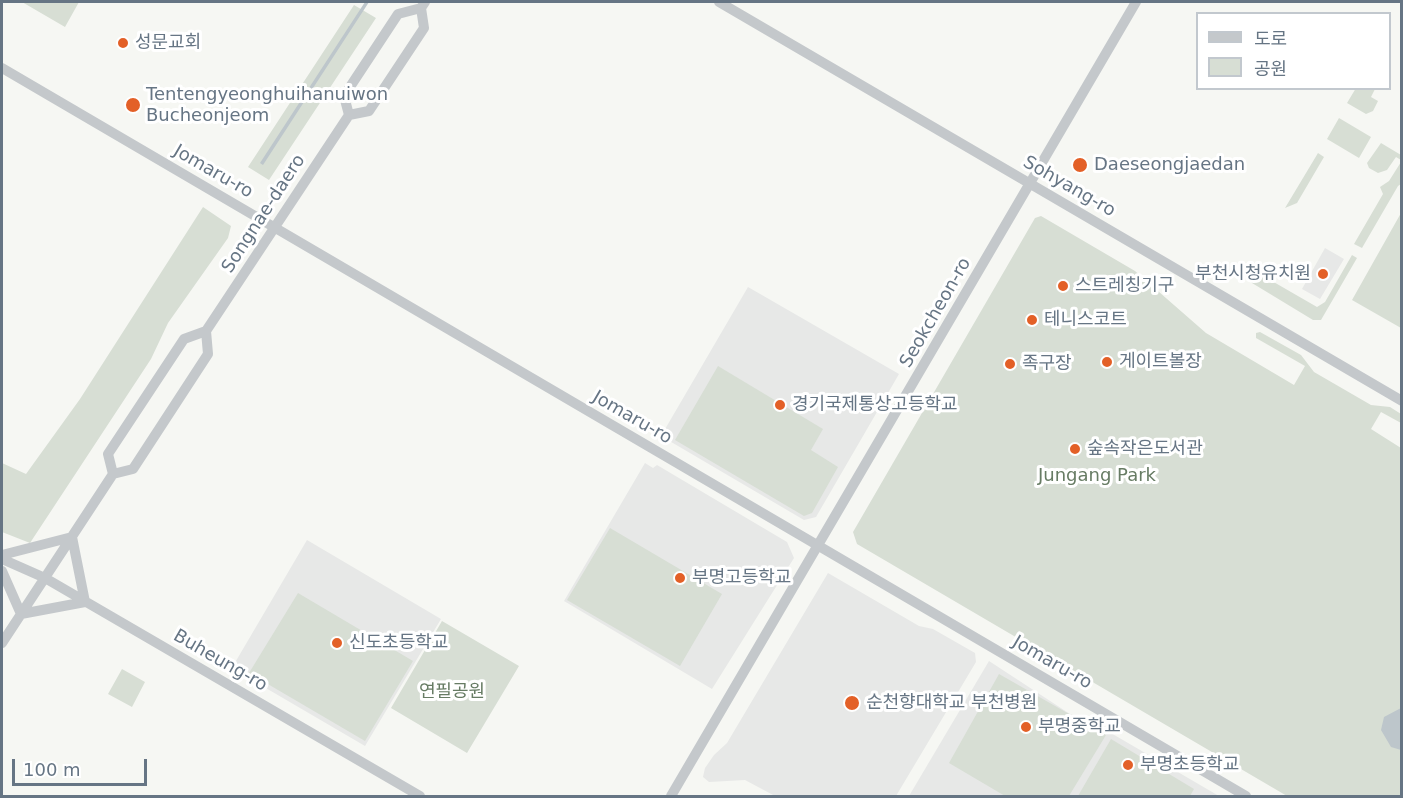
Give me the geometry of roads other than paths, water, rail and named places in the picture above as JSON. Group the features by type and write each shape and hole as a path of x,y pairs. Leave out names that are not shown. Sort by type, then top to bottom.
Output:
{"street":[{"name":"Sohyang-ro","path":"719,2 1401,401"},
{"name":"Seokcheon-ro","path":"671,796 1136,2"},
{"path":"423,5 424,28 369,111 349,115 344,96 398,14 423,5"},
{"name":"Jomaru-ro","path":"2,68 1246,796"},
{"name":"Songnae-daero","path":"113,474 108,454 184,339 206,331 349,115"},
{"name":"Songnae-daero","path":"2,643 113,474 133,469 208,354 206,331"},
{"path":"2,557 72,537 85,602 21,614 2,571"},
{"name":"Buheung-ro","path":"2,557 45,578 420,796"}],"place":[{"name":"성문교회","path":"123,43"},
{"name":"Tentengyeonghuihanuiwon Bucheonjeom","path":"133,105"},
{"name":"Daeseongjaedan","path":"1080,165"},
{"name":"부천시청유치원","path":"1323,274"},
{"name":"스트레칭기구","path":"1063,286"},
{"name":"테니스코트","path":"1032,320"},
{"name":"게이트볼장","path":"1107,362"},
{"name":"족구장","path":"1010,364"},
{"name":"경기국제통상고등학교","path":"780,405"},
{"name":"숲속작은도서관","path":"1075,449"},
{"name":"부명고등학교","path":"680,578"},
{"name":"신도초등학교","path":"337,643"},
{"name":"순천향대학교 부천병원","path":"852,703"},
{"name":"부명중학교","path":"1026,727"},
{"name":"부명초등학교","path":"1128,765"}],"park label":[{"name":"Jungang Park","path":"1097,476"},
{"name":"연필공원","path":"452,692"}]}
